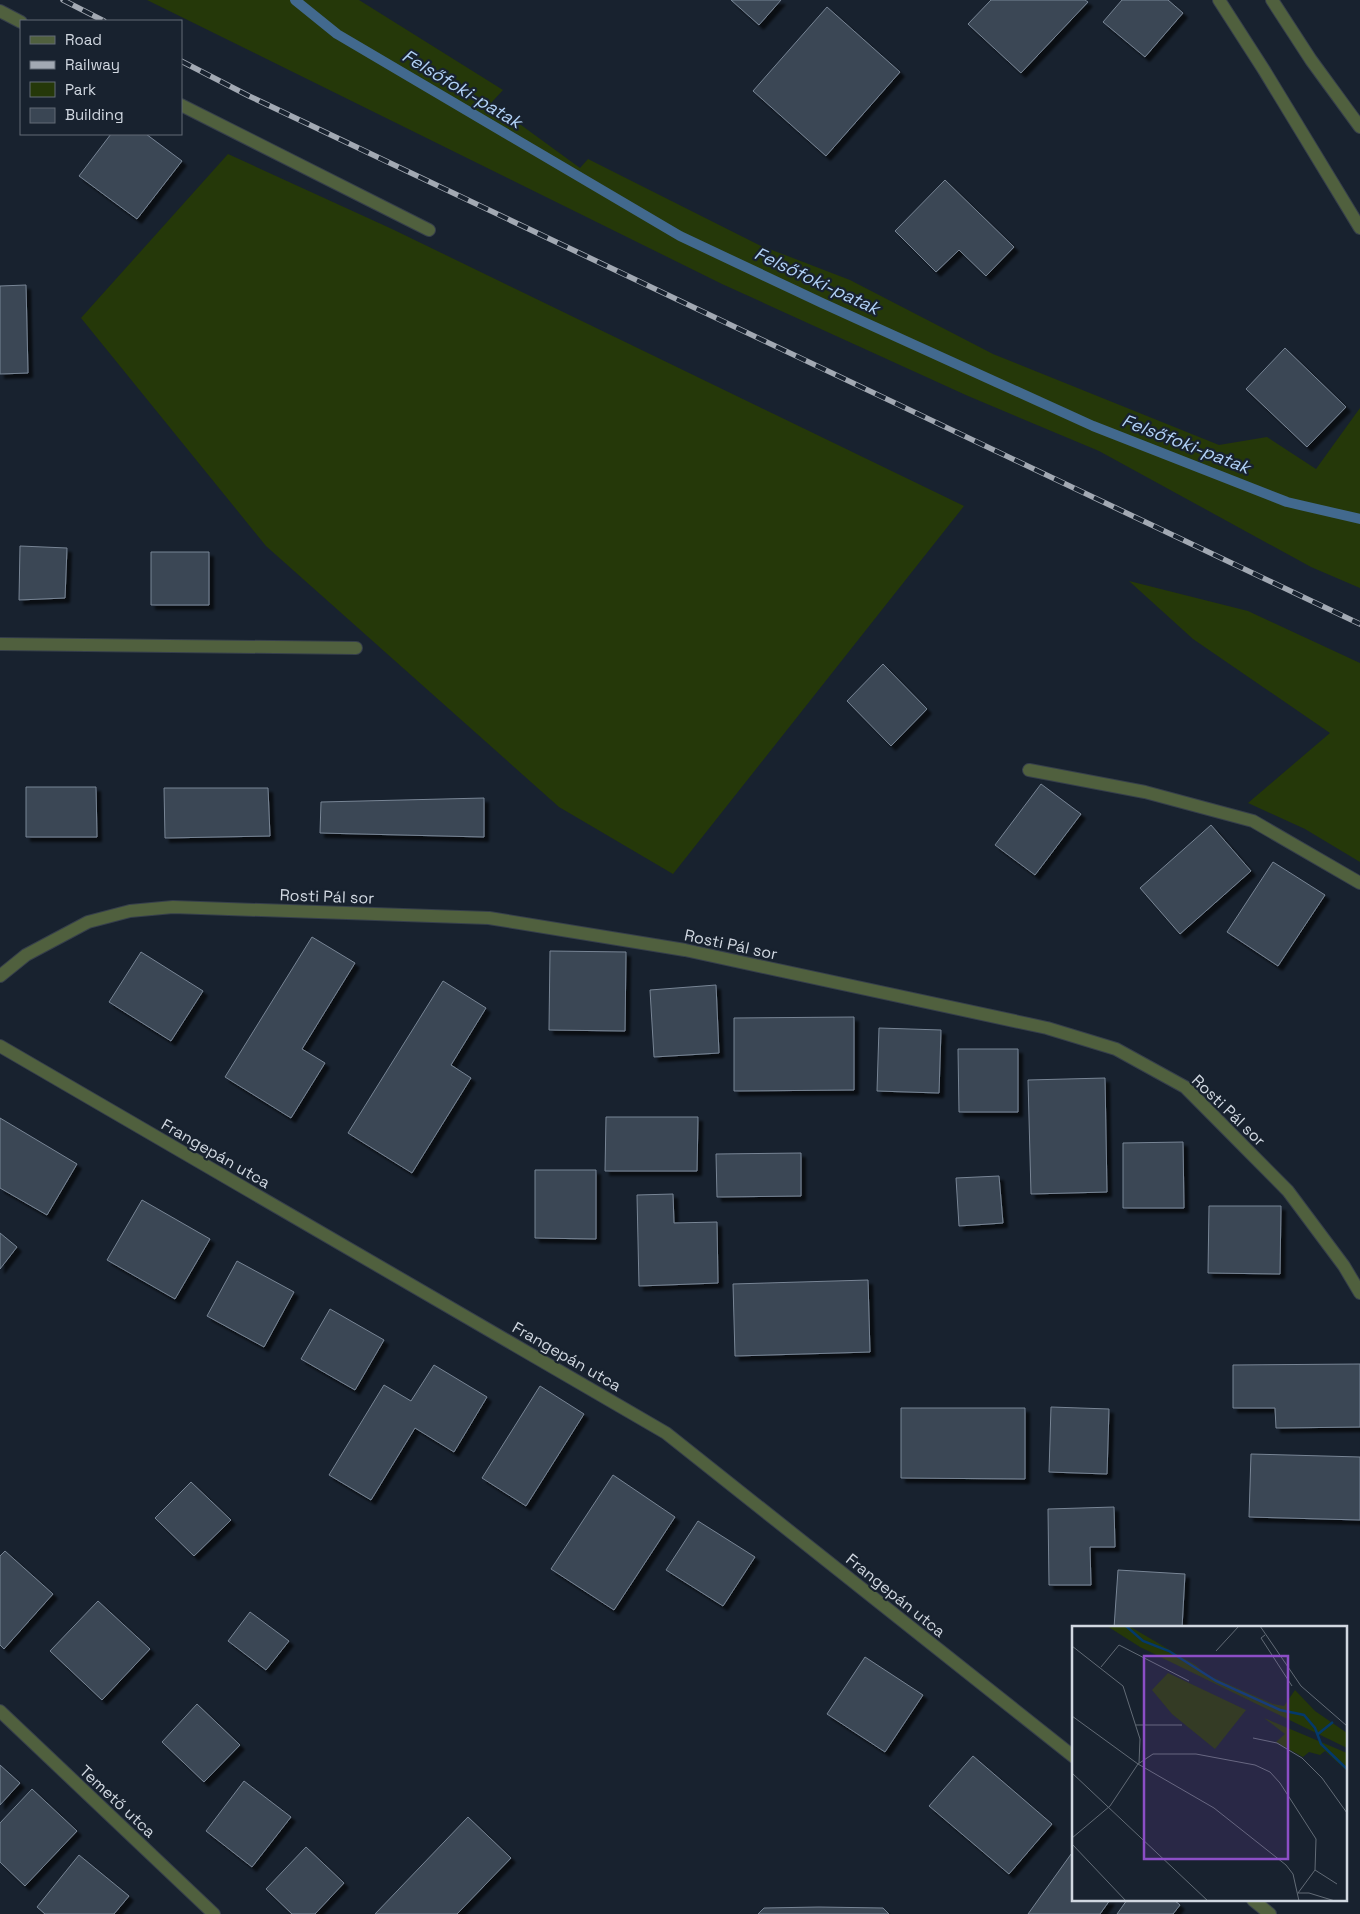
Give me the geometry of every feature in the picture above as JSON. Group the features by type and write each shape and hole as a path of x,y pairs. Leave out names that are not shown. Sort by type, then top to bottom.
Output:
{"street":[{"path":"1219,0 1360,228"},
{"path":"1272,0 1311,60 1360,127"},
{"path":"0,11 20,21"},
{"path":"182,106 429,230"},
{"path":"0,644 356,648"},
{"path":"1028,770 1145,792 1253,821 1360,883"},
{"name":"Rosti Pál sor","path":"0,976 26,955 88,922 130,911 173,907 489,918 685,950 1047,1028 1116,1050 1186,1088 1288,1191 1344,1266 1360,1293"},
{"name":"Frangepán utca","path":"0,1046 666,1432 1072,1755"},
{"name":"Temető utca","path":"0,1711 214,1914"},
{"path":"1255,1902 1270,1914"}],"green space":[{"path":"147,0 359,0 503,90 491,103 580,168 588,159 759,245 850,280 993,354 1219,445 1267,437 1316,469 1360,408 1360,588 1311,567 1099,451 968,396 722,284"},
{"path":"228,154 392,229 964,506 673,874 559,807 266,546 81,318"},
{"path":"1129,581 1248,611 1360,663 1360,862 1305,829 1248,803 1330,733 1193,639"}],"building":[{"path":"731,0 781,0 759,25"},
{"path":"991,0 1085,0 1088,2 1021,73 968,24"},
{"path":"1122,0 1168,0 1183,13 1145,57 1103,22"},
{"path":"827,7 900,72 826,156 753,91"},
{"path":"110,135 147,135 182,161 137,219 79,176"},
{"path":"945,180 1014,247 986,276 959,250 936,272 895,231"},
{"path":"26,285 28,373 0,374 0,286"},
{"path":"1285,348 1346,407 1307,447 1246,389"},
{"path":"20,546 67,548 65,598 19,600"},
{"path":"151,552 209,552 209,605 151,605"},
{"path":"883,664 927,709 891,746 847,701"},
{"path":"1041,784 1081,814 1035,875 995,845"},
{"path":"26,787 96,787 97,837 26,837"},
{"path":"164,788 268,788 270,836 165,838"},
{"path":"484,798 484,837 320,833 321,802"},
{"path":"1211,825 1251,871 1180,934 1140,888"},
{"path":"1273,862 1325,895 1278,966 1227,932"},
{"path":"312,937 355,963 302,1049 325,1063 291,1118 225,1077"},
{"path":"550,951 626,952 625,1031 549,1030"},
{"path":"141,952 203,991 171,1041 109,1002"},
{"path":"443,981 486,1008 451,1065 471,1078 412,1173 348,1133"},
{"path":"716,985 719,1053 654,1057 650,990"},
{"path":"854,1017 854,1090 734,1091 734,1018"},
{"path":"879,1028 941,1030 939,1093 877,1091"},
{"path":"958,1049 1018,1049 1018,1112 959,1112"},
{"path":"1105,1078 1107,1192 1031,1194 1028,1080"},
{"path":"606,1117 698,1117 697,1171 605,1171"},
{"path":"0,1118 77,1164 47,1215 0,1188"},
{"path":"1183,1142 1184,1208 1123,1208 1123,1143"},
{"path":"801,1153 801,1196 717,1197 716,1154"},
{"path":"535,1170 596,1170 596,1239 535,1238"},
{"path":"999,1176 1003,1223 959,1226 956,1178"},
{"path":"673,1194 674,1223 717,1222 718,1283 639,1286 637,1195"},
{"path":"142,1200 210,1239 175,1299 107,1260"},
{"path":"1209,1206 1281,1206 1280,1274 1208,1273"},
{"path":"0,1233 17,1247 0,1269"},
{"path":"237,1261 294,1292 264,1347 207,1316"},
{"path":"868,1280 870,1352 735,1356 733,1284"},
{"path":"330,1309 384,1340 355,1390 301,1359"},
{"path":"1360,1364 1360,1427 1276,1428 1275,1408 1233,1408 1233,1365"},
{"path":"434,1365 487,1397 454,1452 415,1428 371,1500 329,1475 384,1385 411,1401"},
{"path":"540,1386 584,1414 526,1506 482,1478"},
{"path":"1051,1407 1109,1409 1107,1474 1049,1472"},
{"path":"901,1408 1025,1408 1025,1479 901,1478"},
{"path":"1251,1454 1360,1457 1360,1520 1249,1517"},
{"path":"613,1475 675,1517 614,1610 551,1569"},
{"path":"191,1482 231,1520 194,1556 155,1518"},
{"path":"1114,1507 1115,1547 1090,1547 1091,1585 1049,1585 1048,1509"},
{"path":"698,1521 755,1557 723,1606 666,1570"},
{"path":"5,1551 53,1594 4,1649 0,1645 0,1556"},
{"path":"1118,1570 1185,1574 1182,1626 1114,1626"},
{"path":"98,1601 150,1649 102,1700 50,1651"},
{"path":"250,1612 289,1641 266,1670 228,1641"},
{"path":"865,1657 923,1695 885,1752 827,1714"},
{"path":"197,1704 240,1745 204,1782 162,1742"},
{"path":"973,1756 1052,1824 1009,1874 929,1806"},
{"path":"0,1765 20,1783 0,1805"},
{"path":"244,1781 291,1817 252,1867 206,1831"},
{"path":"32,1789 77,1831 25,1886 0,1862 0,1823"},
{"path":"468,1817 511,1858 457,1914 375,1914"},
{"path":"306,1847 344,1883 315,1914 292,1914 266,1889"},
{"path":"1072,1853 1072,1902 1109,1902 1100,1914 1028,1914"},
{"path":"79,1855 129,1896 114,1914 45,1914 37,1907"},
{"path":"1126,1902 1176,1902 1180,1905 1173,1914 1117,1914"},
{"path":"764,1908 883,1908 889,1914 758,1914"}],"waterway":[{"name":"Felsőfoki-patak","path":"295,0 337,34 680,236 822,303 1093,426 1287,502 1360,519"}],"railway":[{"path":"63,0 102,20"},
{"path":"182,62 249,96 1360,624"}]}
